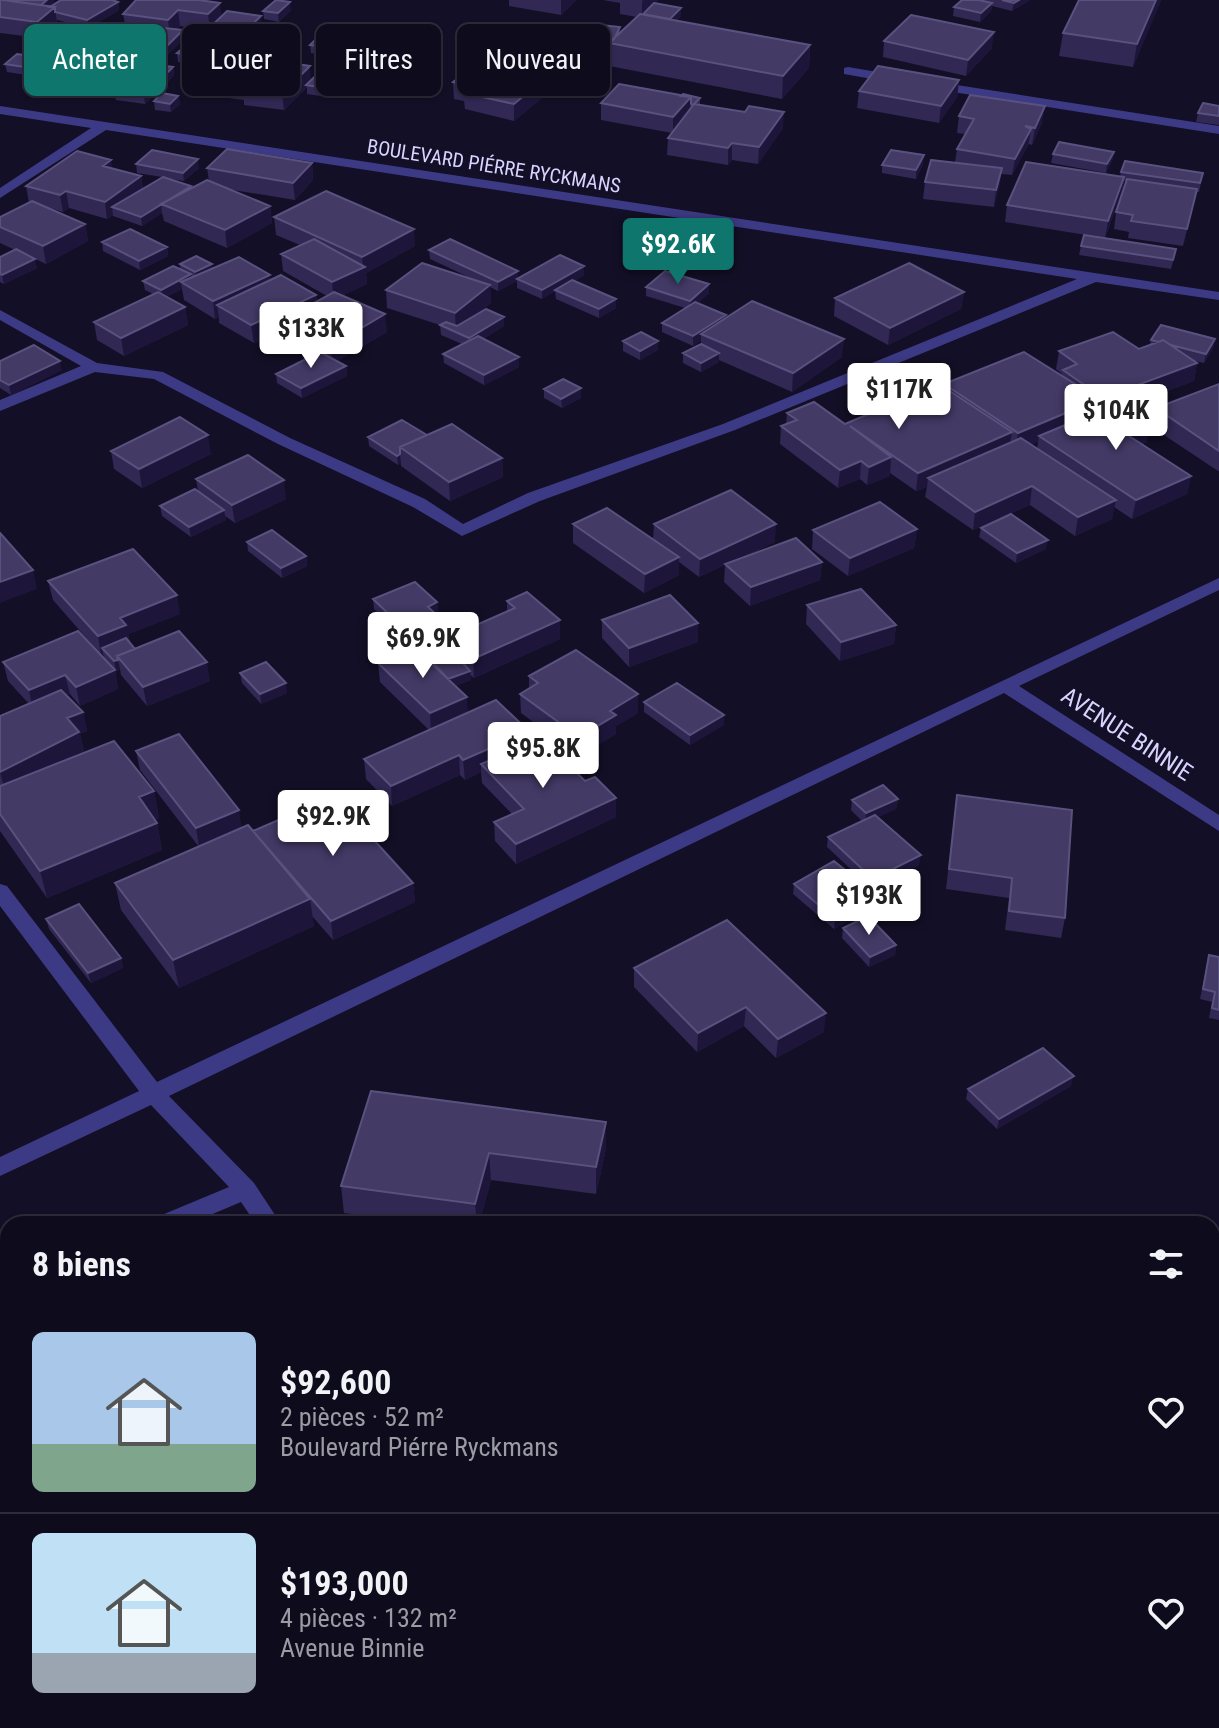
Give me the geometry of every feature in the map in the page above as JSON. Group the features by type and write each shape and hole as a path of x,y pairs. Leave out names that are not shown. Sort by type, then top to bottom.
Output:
{"street":[{"path":"848,71 1219,130"},
{"name":"BOULEVARD PIÉRRE RYCKMANS","path":"0,110 1219,296"},
{"path":"0,194 103,126"},
{"path":"0,314 93,367 158,375 284,441 419,503 462,531 534,497 729,427 1094,277"},
{"path":"0,406 93,367"},
{"path":"0,1167 1219,583"},
{"name":"AVENUE BINNIE","path":"1007,687 1219,824"},
{"path":"0,891 154,1094 246,1190 264,1216"},
{"path":"184,1216 246,1190"}],"building":[{"path":"0,0 55,7 37,22 0,17"},
{"path":"3,0 47,0 41,5"},
{"path":"61,0 118,2 87,20 55,12 55,7 50,7"},
{"path":"136,0 220,3 208,14 178,10 168,20 123,14"},
{"path":"276,0 290,2 278,13 263,11"},
{"path":"962,0 992,3 981,13 954,7"},
{"path":"1079,0 1156,0 1137,44 1063,33"},
{"path":"654,3 681,8 670,19 643,14"},
{"path":"227,11 261,16 253,24 213,24"},
{"path":"640,14 810,45 783,76 610,42"},
{"path":"911,15 994,32 968,60 884,41"},
{"path":"610,26 620,27 610,42"},
{"path":"166,28 182,31 166,47"},
{"path":"17,54 24,55 24,67 5,64"},
{"path":"300,65 310,66 300,76"},
{"path":"878,66 959,80 941,106 859,91"},
{"path":"316,75 316,86 306,85"},
{"path":"619,84 691,97 673,117 601,103"},
{"path":"166,94 178,96 170,104 154,101"},
{"path":"683,94 700,98 693,105 691,97 681,96"},
{"path":"970,95 1045,106 1035,128 1025,126 1031,129 1015,159 957,149 974,119 959,116"},
{"path":"478,96 524,96 514,104"},
{"path":"1203,103 1219,106 1219,116 1198,113"},
{"path":"694,104 745,112 749,106 784,112 759,147 732,143 728,148 668,138"},
{"path":"1059,142 1114,152 1107,164 1053,154"},
{"path":"227,149 312,163 293,183 207,168"},
{"path":"152,150 198,159 183,173 136,164"},
{"path":"891,150 924,155 916,170 882,165"},
{"path":"77,151 111,160 103,166 141,176 105,202 66,191 60,195 26,186"},
{"path":"931,160 1002,168 996,190 925,182"},
{"path":"1125,161 1203,173 1200,183 1121,172"},
{"path":"1026,162 1124,177 1108,221 1007,205"},
{"path":"163,177 191,186 141,217 112,207"},
{"path":"1127,179 1197,189 1187,229 1131,221 1133,215 1116,212"},
{"path":"207,180 270,206 225,230 161,204"},
{"path":"326,191 414,229 362,257 274,217"},
{"path":"32,201 85,224 43,246 0,227 0,217"},
{"path":"130,229 167,247 139,261 102,242"},
{"path":"1084,235 1176,249 1173,260 1081,246"},
{"path":"314,239 365,267 332,282 281,254"},
{"path":"450,239 518,271 498,282 429,250"},
{"path":"16,249 35,259 0,274 0,257"},
{"path":"560,255 584,266 542,290 517,279"},
{"path":"196,256 212,264 195,272 180,264"},
{"path":"239,257 270,275 213,301 181,282"},
{"path":"422,263 490,285 455,313 386,290"},
{"path":"909,263 964,292 890,328 835,298"},
{"path":"173,266 191,274 161,290 143,281"},
{"path":"665,271 709,284 690,301 646,287"},
{"path":"281,275 316,295 251,325 217,305"},
{"path":"572,280 616,299 599,309 555,290"},
{"path":"158,292 185,307 121,338 94,322"},
{"path":"334,292 385,314 331,346 292,328 305,321 292,315"},
{"path":"752,301 844,339 793,373 701,334"},
{"path":"695,302 726,315 693,336 662,323"},
{"path":"486,309 504,317 469,338 440,325 446,322 457,326"},
{"path":"1161,325 1215,339 1206,354 1163,340 1151,340"},
{"path":"641,332 658,341 640,351 623,341"},
{"path":"1113,332 1139,349 1163,340 1197,363 1103,398 1063,370 1077,364 1059,351"},
{"path":"478,336 519,357 484,375 443,354"},
{"path":"701,344 719,353 701,363 683,353"},
{"path":"34,345 60,361 9,385 0,380 0,361"},
{"path":"320,352 346,366 301,388 276,374"},
{"path":"1024,352 1099,399 1018,433 944,384"},
{"path":"563,379 581,388 561,399 544,389"},
{"path":"939,384 1012,432 918,473 850,426 891,457 869,467 861,461 840,470 781,426 797,420 787,413 814,402 845,424"},
{"path":"1219,384 1219,451 1156,408"},
{"path":"1118,403 1150,424 1126,434 1191,476 1136,500 1039,436"},
{"path":"180,417 208,435 139,469 111,451"},
{"path":"402,420 427,435 400,447 397,456 368,437"},
{"path":"452,424 502,458 449,482 400,447"},
{"path":"1021,438 1116,500 1078,517 1032,486 975,512 928,478"},
{"path":"248,455 284,480 232,505 196,479"},
{"path":"195,489 224,510 189,527 160,506"},
{"path":"731,490 776,524 700,559 654,524"},
{"path":"880,502 917,529 850,558 813,530"},
{"path":"607,508 679,557 645,574 573,524"},
{"path":"1011,514 1048,540 1017,553 981,528"},
{"path":"272,530 306,556 281,568 247,542"},
{"path":"0,533 33,570 0,582"},
{"path":"796,538 822,562 751,587 725,564"},
{"path":"133,549 177,595 120,618 126,625 98,636 48,581"},
{"path":"415,582 437,602 428,607 452,629 419,643 373,599"},
{"path":"861,589 896,625 841,642 807,605"},
{"path":"527,592 560,620 473,659 449,637 515,608 507,601"},
{"path":"670,595 698,623 629,648 602,620"},
{"path":"78,631 115,670 76,687 65,675 29,690 3,662"},
{"path":"179,631 207,662 143,687 117,656"},
{"path":"126,638 135,649 117,656 118,660 114,661 102,648"},
{"path":"441,638 470,671 448,679 418,646"},
{"path":"415,648 467,697 430,713 378,663"},
{"path":"576,650 638,694 610,711 616,715 579,737 520,694 538,683 529,676"},
{"path":"266,662 286,683 260,694 240,673"},
{"path":"677,683 724,715 690,735 644,702"},
{"path":"61,690 83,712 67,718 79,732 0,772 0,716"},
{"path":"496,700 534,736 514,745 509,740 463,760 459,755 391,786 364,759"},
{"path":"179,734 239,810 196,828 136,751"},
{"path":"542,738 585,781 595,777 616,798 516,844 494,822 524,809 481,764"},
{"path":"114,741 154,791 139,797 157,823 40,871 0,814 0,786"},
{"path":"883,785 898,799 866,813 852,800"},
{"path":"957,795 1072,810 1065,918 1009,911 1012,878 949,869"},
{"path":"334,796 413,883 331,921 253,831"},
{"path":"875,815 921,855 873,879 828,837"},
{"path":"248,825 310,899 173,960 115,883"},
{"path":"834,861 876,895 835,919 794,884"},
{"path":"79,904 121,958 88,973 46,919"},
{"path":"868,916 896,945 870,957 843,928"},
{"path":"727,920 826,1013 778,1039 746,1007 698,1033 634,968"},
{"path":"1209,955 1219,957 1219,1010 1212,1008 1215,992 1203,989"},
{"path":"1043,1048 1074,1076 999,1119 968,1089"},
{"path":"371,1091 606,1122 596,1167 489,1153 475,1204 341,1186"}]}
